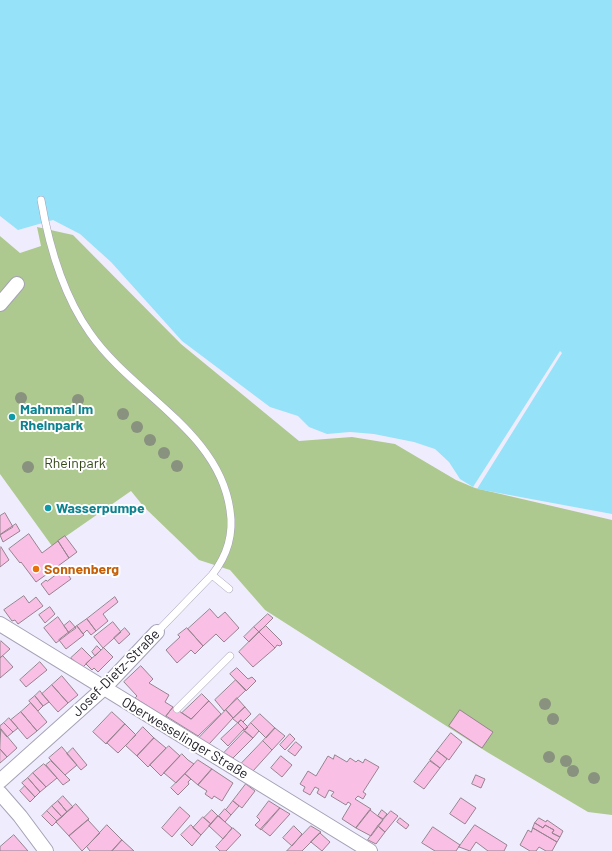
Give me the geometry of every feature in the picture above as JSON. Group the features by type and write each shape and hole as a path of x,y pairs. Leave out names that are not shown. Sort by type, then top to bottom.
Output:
{"street":[{"path":"0,304 16,284"},
{"name":"Oberwesselinger Straße","path":"0,624 104,688 167,722 370,851"},
{"name":"Josef-Dietz-Straße","path":"0,781 104,688 156,632"},
{"path":"0,793 20,816 46,851"}],"lane":[{"name":"Josef-Dietz-Straße","path":"41,200 62,283 68,297 90,334 108,355 204,449 219,474 229,503 231,533 222,562 212,575 156,632"},
{"path":"212,575 229,589"},
{"path":"177,709 230,656"}],"green space":[{"name":"Rheinpark","path":"37,227 73,235 181,344 299,441 352,437 395,444 456,480 475,488 612,520 612,815 588,812 487,752 265,610 230,570 199,560 144,507 131,491 52,546 0,474 0,236 20,253 41,246"}],"water":[{"path":"0,0 612,0 612,514 477,489 562,353 560,351 473,487 460,479 449,462 435,449 414,442 374,434 350,432 327,434 309,427 298,416 270,407 182,341 111,262 80,234 53,220 18,230 0,216"}],"building":[{"path":"5,513 13,527 0,535 0,516"},
{"path":"16,524 20,531 3,542 0,535"},
{"path":"29,534 42,553 58,541 69,558 36,582 9,549"},
{"path":"65,536 77,552 69,558 58,541"},
{"path":"1,547 9,560 0,567 0,548"},
{"path":"64,569 71,579 49,595 41,584"},
{"path":"24,596 29,603 36,597 43,606 18,624 15,620 12,621 4,610"},
{"path":"115,597 118,602 103,614 108,621 96,631 87,619"},
{"path":"50,607 55,614 45,623 39,615"},
{"path":"210,609 218,618 225,612 239,628 224,642 216,634 203,646 188,629"},
{"path":"268,614 273,618 259,632 254,627"},
{"path":"58,617 69,633 56,643 44,628"},
{"path":"87,619 96,631 91,635 87,630 83,634 77,626"},
{"path":"70,621 76,628 69,633 64,626"},
{"path":"113,622 121,632 103,648 94,637"},
{"path":"77,626 84,635 66,649 59,640"},
{"path":"266,626 281,641 282,644 280,646 277,645 275,648 259,632"},
{"path":"254,627 259,632 249,642 244,637"},
{"path":"125,628 130,634 119,644 114,638"},
{"path":"187,628 203,646 195,654 191,650 177,663 166,650 180,637 178,635"},
{"path":"259,632 275,648 253,667 239,652"},
{"path":"1,641 10,649 0,658 0,642"},
{"path":"97,646 101,650 95,656 92,652"},
{"path":"82,648 92,658 82,668 71,658"},
{"path":"104,648 113,657 98,672 94,668 92,670 86,664"},
{"path":"3,656 13,667 0,678 0,658"},
{"path":"40,662 47,670 26,687 20,680"},
{"path":"141,666 153,679 149,683 169,695 165,702 173,707 165,717 135,698 137,696 124,682"},
{"path":"237,668 248,679 252,677 256,681 246,691 230,674"},
{"path":"62,676 78,695 68,703 52,685"},
{"path":"236,680 246,690 224,711 215,700"},
{"path":"52,685 68,703 58,712 42,694"},
{"path":"40,691 49,702 43,706 35,696"},
{"path":"202,694 209,701 191,719 182,713"},
{"path":"35,696 43,706 38,711 29,701"},
{"path":"237,698 245,707 233,718 226,710"},
{"path":"209,701 221,714 198,736 166,716 173,707 191,719"},
{"path":"31,703 47,722 37,731 21,712"},
{"path":"245,707 251,714 243,722 241,720 238,723 233,719"},
{"path":"226,710 233,718 210,743 208,745 198,739"},
{"path":"460,710 493,732 482,748 449,726"},
{"path":"21,712 37,731 27,739 11,720"},
{"path":"112,712 125,724 106,744 93,732"},
{"path":"260,714 275,728 266,738 251,723"},
{"path":"9,718 18,728 13,732 4,723"},
{"path":"241,720 248,727 245,730 238,723"},
{"path":"4,723 13,732 7,737 0,729 0,726"},
{"path":"238,723 244,729 228,746 221,739"},
{"path":"251,723 259,731 253,738 244,731"},
{"path":"125,724 136,735 118,753 107,743"},
{"path":"143,727 154,738 137,756 126,746"},
{"path":"275,728 285,736 272,750 263,741"},
{"path":"1,729 17,748 7,757 0,749"},
{"path":"245,731 253,738 233,758 224,753"},
{"path":"451,733 462,742 449,760 437,751"},
{"path":"290,734 295,739 285,750 280,745"},
{"path":"154,738 166,748 148,767 137,756"},
{"path":"263,741 272,750 253,771 241,764"},
{"path":"296,742 302,747 295,756 288,751"},
{"path":"169,746 180,756 161,776 150,765"},
{"path":"62,747 77,765 65,775 49,758"},
{"path":"73,748 87,765 81,770 67,754"},
{"path":"0,749 7,757 0,763"},
{"path":"437,751 447,759 440,768 430,760"},
{"path":"182,754 194,764 176,783 164,773"},
{"path":"335,755 347,762 350,758 356,762 358,760 363,763 365,759 379,767 363,792 366,794 363,799 358,796 355,799 371,809 356,828 342,819 351,804 348,802 346,805 331,796 334,792 329,790 325,798 317,793 319,789 315,787 310,795 303,791 305,787 300,784 308,771 316,776 328,756 333,759"},
{"path":"281,756 292,765 282,777 271,768"},
{"path":"198,760 212,769 198,785 185,774"},
{"path":"51,761 70,780 63,785 46,765"},
{"path":"430,761 440,768 424,789 414,782"},
{"path":"44,764 57,778 46,787 33,773"},
{"path":"212,769 233,783 222,801 214,796 212,799 205,794 207,791 198,785"},
{"path":"33,773 46,787 40,792 28,778"},
{"path":"185,774 191,779 188,782 189,784 178,795 171,788"},
{"path":"476,775 485,779 481,788 472,784"},
{"path":"28,778 40,792 35,797 22,783"},
{"path":"246,784 255,791 242,808 233,801"},
{"path":"25,786 35,797 30,802 20,791"},
{"path":"63,796 73,807 67,812 58,801"},
{"path":"461,798 476,808 465,824 450,814"},
{"path":"58,801 67,812 62,817 52,806"},
{"path":"233,801 239,806 231,815 226,810"},
{"path":"269,801 280,808 261,830 255,825 260,820 257,817"},
{"path":"76,804 89,819 69,836 56,822"},
{"path":"52,806 62,817 57,821 47,811"},
{"path":"180,807 190,816 172,837 162,828"},
{"path":"280,808 290,814 270,836 261,829"},
{"path":"225,809 231,815 225,822 219,816"},
{"path":"212,810 218,816 211,824 204,818"},
{"path":"370,810 383,820 371,836 356,828"},
{"path":"382,810 387,814 383,819 378,816"},
{"path":"47,811 57,821 52,826 42,816"},
{"path":"391,811 398,816 385,832 378,826"},
{"path":"218,816 232,828 223,839 209,826"},
{"path":"203,817 211,824 201,835 193,828"},
{"path":"400,818 409,825 406,829 397,822"},
{"path":"539,818 546,822 547,820 563,831 560,837 552,833 554,830 545,825 543,828 535,823"},
{"path":"88,820 100,833 82,851 69,836"},
{"path":"535,823 543,828 545,825 554,830 552,833 560,837 557,842 533,828"},
{"path":"107,825 122,840 112,851 90,851 87,847"},
{"path":"191,825 201,835 192,846 181,835"},
{"path":"475,825 507,845 504,851 488,851 476,842 470,851 459,847"},
{"path":"294,826 302,834 292,846 283,838"},
{"path":"311,826 321,832 302,851 287,851"},
{"path":"378,826 385,832 376,844 368,840"},
{"path":"433,827 460,845 456,851 435,851 422,843"},
{"path":"233,828 241,835 226,851 220,851 216,847"},
{"path":"533,828 557,842 552,851 546,851 539,847 536,851 530,851 520,845 528,830 531,832"},
{"path":"320,833 330,842 322,851 311,842"},
{"path":"14,835 28,851 0,851 0,847"},
{"path":"122,840 134,851 112,851"}],"place":[{"name":"Mahnmal im Rheinpark","path":"12,417"},
{"name":"Wasserpumpe","path":"48,508"},
{"name":"Sonnenberg","path":"36,569"}]}
